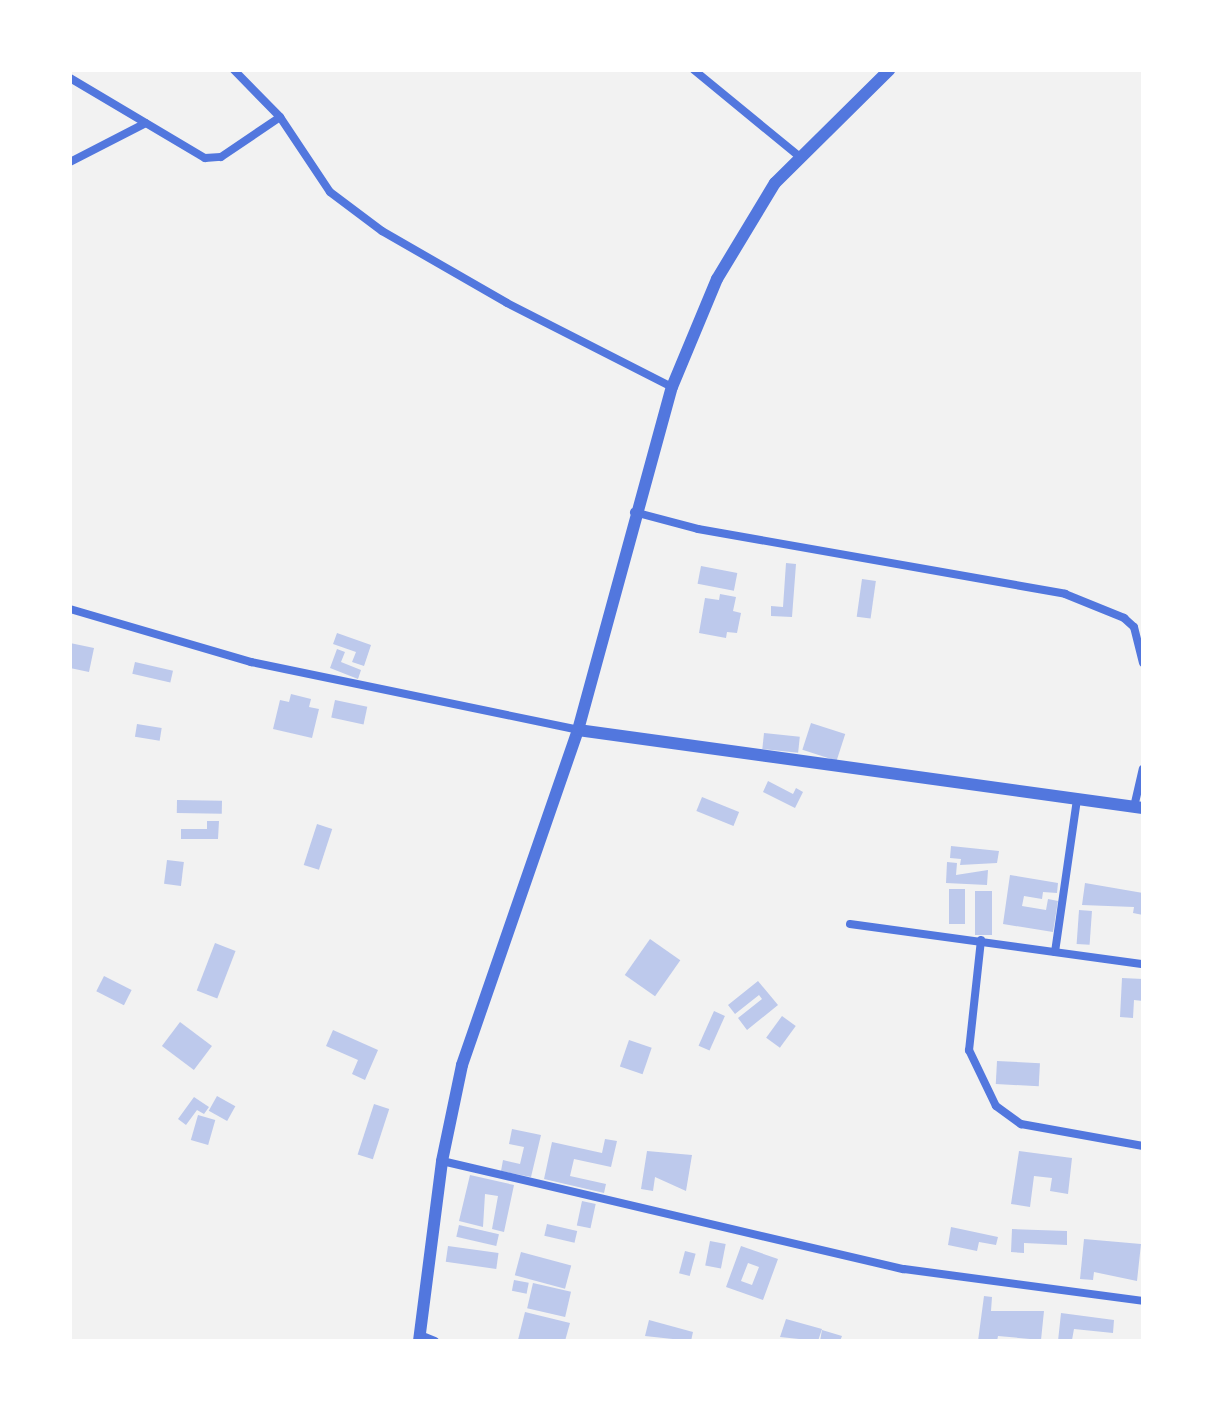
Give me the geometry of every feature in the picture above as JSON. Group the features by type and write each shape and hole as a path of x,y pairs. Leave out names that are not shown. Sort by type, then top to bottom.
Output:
{"street":[{"path":"234,70 280,117 330,192 382,231 507,303 672,387"},
{"path":"694,70 800,157"},
{"path":"435,1341 420,1338 442,1161 462,1065 578,730 634,512 672,387 744,230 800,157 889,70"},
{"path":"70,78 210,159 280,117"},
{"path":"70,162 146,123"},
{"path":"634,512 698,529 1065,594 1124,618 1134,627 1143,663"},
{"path":"70,609 251,662 578,730 1139,808 1143,769"},
{"path":"1055,952 1077,799"},
{"path":"850,924 1143,964"},
{"path":"981,940 969,1050 996,1106 1021,1124 1143,1146"},
{"path":"442,1161 904,1269 1143,1301"}],"building":[{"path":"786,563 796,564 792,617 771,616 771,606 783,607"},
{"path":"701,566 737,573 734,591 698,584"},
{"path":"862,579 876,581 871,619 857,617"},
{"path":"720,594 736,597 733,611 741,613 737,633 727,632 726,638 699,633 705,598 719,600"},
{"path":"337,633 371,645 364,666 352,662 356,652 333,644"},
{"path":"70,643 94,648 89,672 70,668"},
{"path":"337,649 345,652 341,662 361,670 358,679 330,668"},
{"path":"135,662 173,671 170,682 132,674"},
{"path":"291,694 311,699 309,707 319,709 312,738 273,729 280,700 289,702"},
{"path":"335,700 367,707 364,724 331,718"},
{"path":"811,723 845,734 837,761 802,750"},
{"path":"137,724 162,728 160,741 135,737"},
{"path":"764,733 800,737 798,753 762,749"},
{"path":"768,781 793,794 796,788 803,792 795,808 763,792"},
{"path":"702,797 739,812 733,826 696,811"},
{"path":"177,800 222,801 222,814 177,813"},
{"path":"207,821 219,821 218,839 181,839 181,829 207,829"},
{"path":"317,824 332,829 319,870 304,865"},
{"path":"951,846 999,851 997,863 960,865 961,859 950,858"},
{"path":"167,860 184,862 181,886 164,884"},
{"path":"947,862 957,863 956,875 988,870 987,885 946,883"},
{"path":"1010,875 1058,883 1057,893 1043,892 1042,899 1024,896 1022,906 1046,910 1048,899 1058,901 1053,932 1003,924"},
{"path":"1085,883 1143,893 1143,915 1133,913 1134,907 1082,905"},
{"path":"949,889 965,889 965,924 949,924"},
{"path":"975,891 992,891 992,935 975,935"},
{"path":"1079,910 1092,911 1090,945 1077,944"},
{"path":"650,939 680,960 655,996 625,975"},
{"path":"215,943 236,951 217,998 197,991"},
{"path":"104,976 132,990 124,1005 96,991"},
{"path":"1122,978 1143,979 1143,1001 1134,1000 1133,1018 1120,1017"},
{"path":"758,981 778,1005 747,1030 738,1018 762,999 759,995 735,1014 728,1005"},
{"path":"714,1011 725,1016 710,1051 699,1046"},
{"path":"782,1016 796,1026 780,1048 766,1038"},
{"path":"180,1022 212,1046 194,1070 162,1046"},
{"path":"333,1030 378,1050 365,1080 352,1074 358,1060 326,1046"},
{"path":"629,1040 652,1048 643,1074 620,1066"},
{"path":"997,1061 1040,1063 1039,1086 996,1084"},
{"path":"217,1096 235,1106 227,1121 209,1111"},
{"path":"194,1097 209,1107 204,1114 197,1110 186,1125 178,1119"},
{"path":"374,1104 389,1109 373,1159 358,1154"},
{"path":"198,1115 215,1120 208,1145 191,1140"},
{"path":"512,1129 541,1135 531,1177 501,1171 503,1160 520,1164 524,1147 509,1144"},
{"path":"605,1139 617,1141 611,1167 574,1159 570,1176 606,1184 604,1193 544,1179 552,1142 602,1153"},
{"path":"647,1151 692,1155 686,1191 655,1177 653,1191 641,1189"},
{"path":"1019,1151 1072,1158 1068,1194 1050,1191 1052,1178 1034,1176 1030,1207 1011,1204"},
{"path":"470,1175 514,1185 504,1232 492,1229 498,1196 485,1194 483,1227 459,1221"},
{"path":"582,1201 596,1204 590,1228 577,1225"},
{"path":"547,1224 577,1231 575,1243 544,1236"},
{"path":"459,1225 499,1234 496,1246 456,1237"},
{"path":"951,1227 998,1237 996,1245 979,1242 977,1251 948,1245"},
{"path":"1012,1229 1067,1231 1067,1245 1024,1243 1024,1253 1011,1252"},
{"path":"1084,1239 1141,1244 1137,1281 1094,1272 1093,1280 1080,1279"},
{"path":"710,1241 726,1244 721,1269 705,1266"},
{"path":"448,1246 499,1253 496,1269 446,1262"},
{"path":"741,1246 778,1259 763,1300 726,1287","holes":["748,1263 759,1267 752,1285 741,1281"]},
{"path":"685,1251 696,1254 690,1276 679,1273"},
{"path":"521,1252 571,1265 565,1289 515,1275"},
{"path":"514,1280 529,1283 527,1294 512,1291"},
{"path":"533,1283 571,1292 565,1317 527,1308"},
{"path":"984,1296 992,1297 991,1311 1044,1311 1041,1340 998,1336 997,1341 978,1341"},
{"path":"525,1312 570,1323 565,1341 518,1340"},
{"path":"1061,1313 1114,1320 1113,1333 1074,1329 1072,1340 1058,1341"},
{"path":"786,1319 822,1329 818,1341 780,1337"},
{"path":"649,1320 693,1332 691,1341 645,1336"},
{"path":"822,1330 842,1336 840,1341 820,1341"}]}
